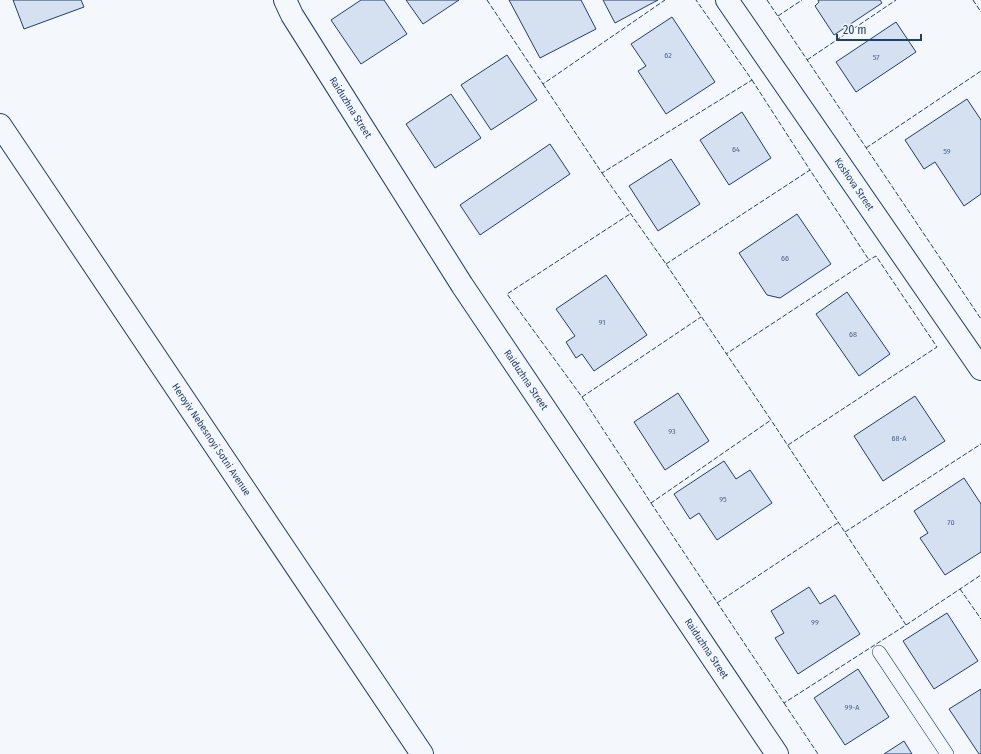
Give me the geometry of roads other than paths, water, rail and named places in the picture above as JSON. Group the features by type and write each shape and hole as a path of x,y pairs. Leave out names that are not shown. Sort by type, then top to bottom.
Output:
{"street":[{"name":"Raiduzhna Street","path":"285,0 292,15 462,285 777,754"},
{"name":"Koshova Street","path":"727,0 981,369"},
{"name":"Heroyiv Nebesnoyi Sotni Avenue","path":"0,126 422,754"}],"lane":[{"path":"879,652 947,754"}]}
